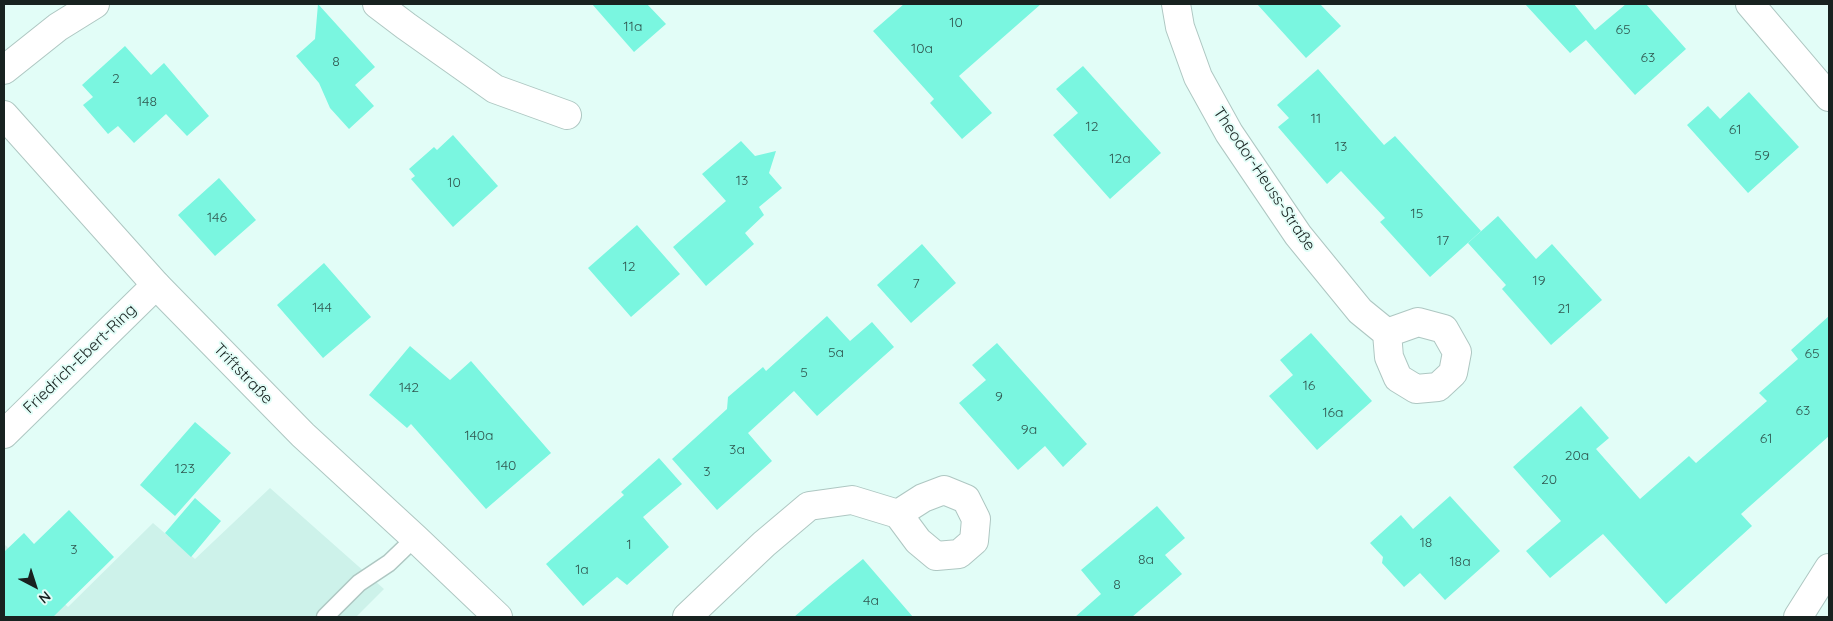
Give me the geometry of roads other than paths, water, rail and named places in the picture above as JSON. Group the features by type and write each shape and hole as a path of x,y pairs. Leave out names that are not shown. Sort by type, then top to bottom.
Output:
{"street":[{"path":"4,70 58,27 95,4"},
{"path":"377,4 495,89 567,115"},
{"name":"Theodor-Heuss-Straße","path":"1176,4 1180,27 1198,77 1229,132 1298,235 1360,311 1387,333"},
{"path":"1750,4 1829,97"},
{"name":"Triftstraße","path":"4,115 156,285 303,435 498,617"},
{"name":"Friedrich-Ebert-Ring","path":"4,434 156,285"},
{"path":"687,617 764,544 810,506 852,500 898,514"},
{"path":"1798,617 1829,568"}],"lane":[{"path":"325,617 359,583 389,563 415,538"}]}
